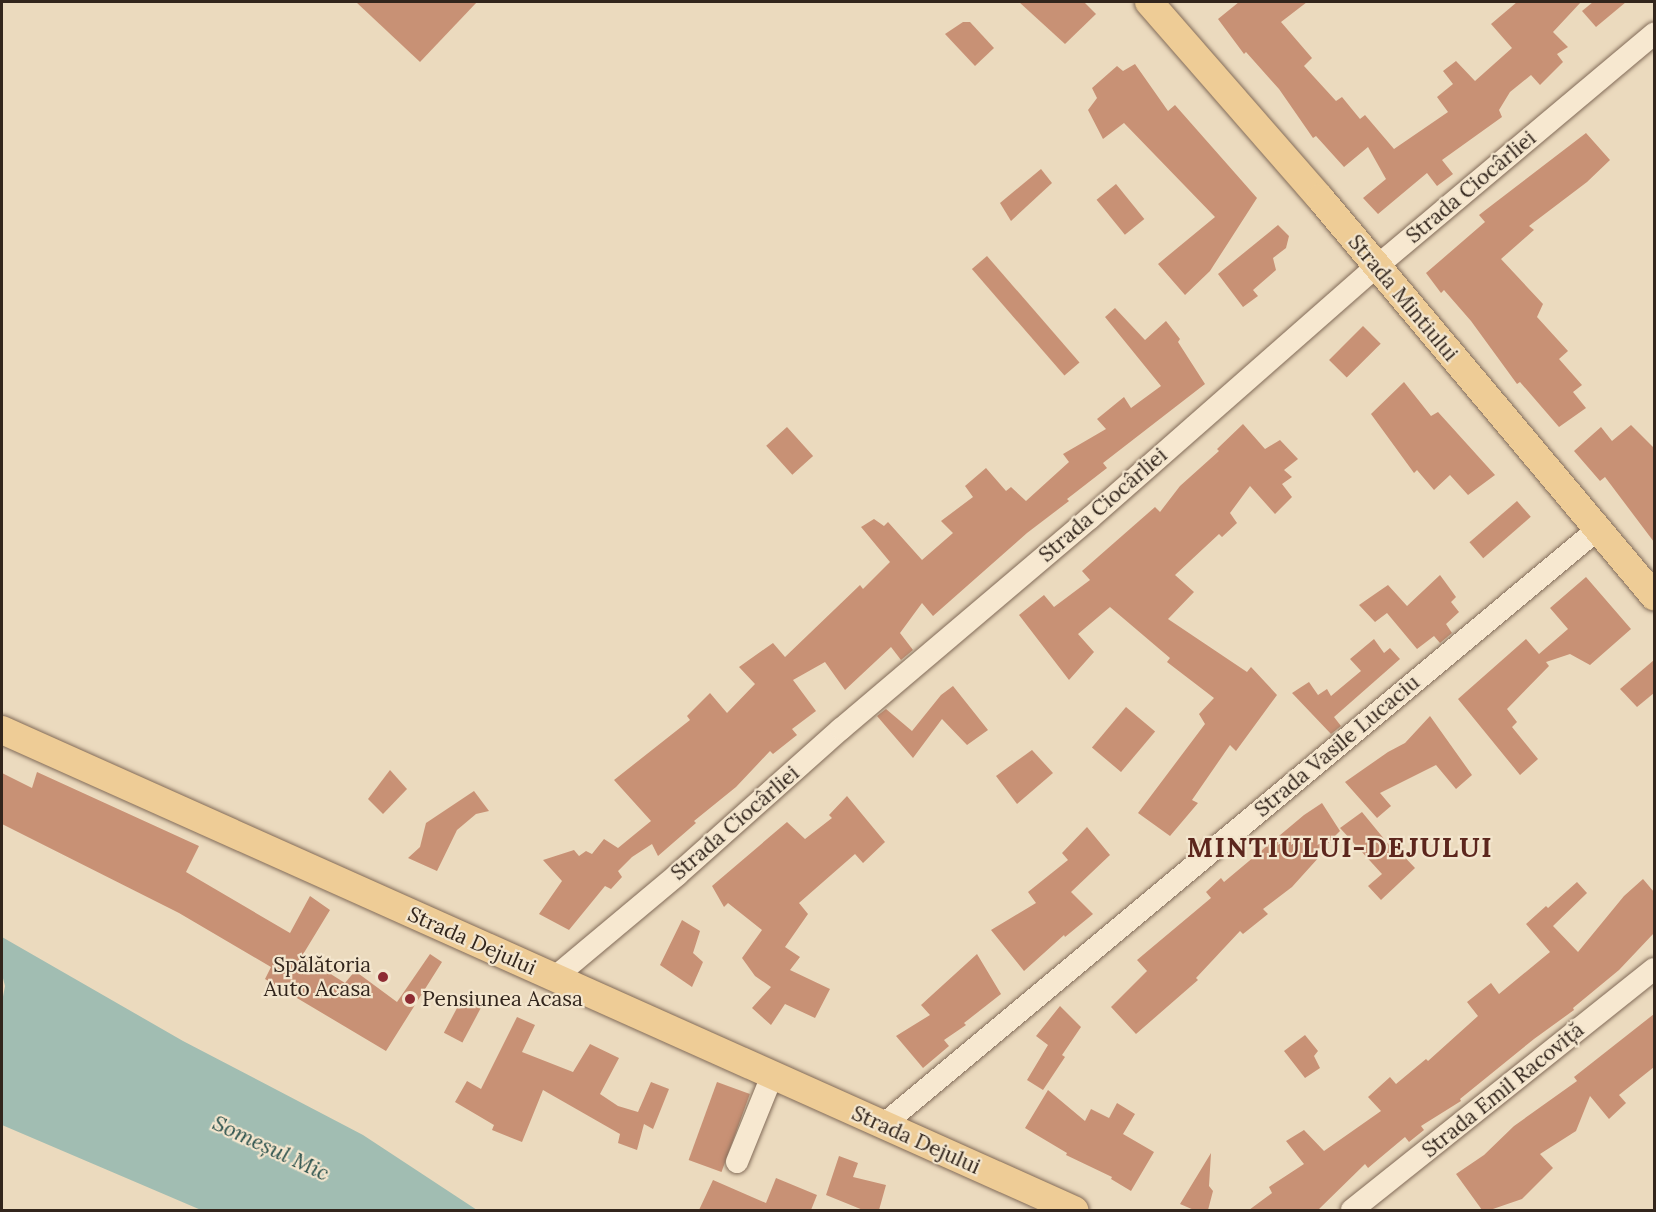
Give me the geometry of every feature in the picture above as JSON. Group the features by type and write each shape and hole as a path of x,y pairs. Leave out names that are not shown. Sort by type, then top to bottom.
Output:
{"main road":[{"name":"Strada Mintiului","path":"1149,2 1654,596"},
{"name":"Strada Dejului","path":"2,730 1074,1210"}],"street":[{"name":"Strada Ciocârliei","path":"554,978 677,875 841,729 1090,518 1376,267 1654,34"},
{"name":"Strada Vasile Lucaciu","path":"884,1125 1598,530"},
{"name":"Strada Emil Racoviță","path":"1352,1210 1654,969"},
{"path":"737,1162 772,1076"}],"water":[{"name":"Someșul Mic","path":"2,937 183,1041 363,1135 477,1210 201,1210 2,1125 2,1002 5,986 2,974"}],"building":[{"path":"356,2 477,2 420,62"},
{"path":"1019,2 1084,2 1096,14 1065,44"},
{"path":"1239,2 1307,2 1281,22 1312,58 1304,66 1336,101 1342,97 1360,119 1365,115 1394,149 1448,112 1437,97 1453,84 1443,71 1456,61 1475,81 1512,48 1491,24 1517,2 1581,2 1553,32 1568,47 1557,54 1563,62 1540,85 1531,75 1510,92 1499,110 1502,117 1442,160 1453,174 1437,186 1427,173 1378,214 1363,198 1386,179 1368,147 1344,167 1316,136 1313,138 1279,89 1246,52 1244,54 1218,19"},
{"path":"1593,2 1626,2 1596,27 1582,11"},
{"path":"963,22 970,22 994,48 975,66 945,34"},
{"path":"1135,64 1168,111 1175,105 1257,198 1210,271 1185,295 1158,264 1215,217 1124,123 1103,139 1088,110 1097,98 1092,88 1117,66 1123,71"},
{"path":"1586,133 1610,160 1587,182 1529,226 1534,230 1501,259 1543,304 1537,317 1568,351 1559,359 1582,385 1573,392 1586,408 1559,427 1520,382 1517,384 1471,321 1444,290 1441,293 1426,273 1485,222 1479,215"},
{"path":"1041,169 1052,183 1011,221 1000,203"},
{"path":"1116,184 1144,219 1125,235 1097,200"},
{"path":"1278,225 1289,236 1286,248 1273,258 1276,270 1253,290 1258,296 1243,307 1218,274"},
{"path":"987,256 1080,362 1064,376 972,269"},
{"path":"1115,308 1145,340 1166,321 1180,339 1178,342 1205,384 1103,463 1107,468 1027,533 933,616 922,603 900,633 913,650 901,660 891,647 845,690 825,662 793,680 816,711 792,729 797,735 773,754 770,751 736,787 694,821 696,823 658,856 652,844 632,857 618,871 622,877 611,889 605,886 569,930 539,914 562,881 543,860 574,850 579,856 586,851 592,854 604,839 618,848 651,821 614,780 690,720 687,716 710,693 727,713 755,684 739,667 773,643 785,657 860,585 863,589 890,562 861,527 874,519 884,526 888,522 922,560 953,533 941,521 973,497 965,486 986,468 1006,491 1011,487 1026,501 1069,462 1063,454 1106,429 1097,419 1124,397 1131,408 1161,386 1105,317"},
{"path":"1363,326 1381,344 1347,378 1329,360"},
{"path":"1404,382 1431,416 1438,412 1495,475 1468,495 1450,475 1434,490 1417,470 1414,473 1371,414"},
{"path":"1243,424 1265,449 1280,440 1298,459 1284,470 1292,477 1282,484 1292,497 1275,514 1250,486 1230,513 1237,523 1222,537 1219,534 1175,575 1194,592 1168,619 1247,672 1251,667 1277,695 1236,751 1230,745 1192,800 1198,803 1170,836 1138,813 1205,724 1199,714 1214,698 1167,662 1170,658 1110,607 1078,634 1094,652 1069,680 1019,615 1044,595 1054,607 1090,580 1082,571 1155,507 1160,512 1180,486 1219,451 1217,449"},
{"path":"1631,425 1654,448 1654,542 1605,477 1600,481 1574,451 1601,427 1612,441"},
{"path":"787,427 813,456 792,475 766,446"},
{"path":"1517,501 1531,517 1483,558 1469,542"},
{"path":"1440,575 1456,597 1451,602 1459,612 1446,624 1452,633 1440,643 1434,636 1417,649 1387,613 1375,622 1359,605 1388,585 1407,606"},
{"path":"1586,577 1631,629 1590,665 1570,654 1546,662 1549,666 1507,709 1517,722 1512,727 1538,759 1520,775 1458,699 1526,639 1539,654 1568,629 1550,608"},
{"path":"1374,639 1384,653 1390,648 1400,659 1334,717 1341,726 1331,734 1292,693 1309,682 1318,695 1327,689 1331,696 1361,671 1350,659"},
{"path":"1654,660 1654,693 1637,707 1620,689"},
{"path":"953,686 988,730 967,745 942,719 913,758 877,716 886,709 912,731 941,695"},
{"path":"1126,707 1155,731 1121,772 1092,748"},
{"path":"1430,716 1472,775 1456,789 1436,765 1380,793 1391,806 1377,818 1345,782 1405,743"},
{"path":"1032,750 1053,773 1017,804 996,776"},
{"path":"390,770 407,789 383,814 368,799"},
{"path":"37,772 199,846 186,872 290,933 310,896 330,910 302,956 345,983 355,971 397,1002 430,954 442,962 386,1051 265,979 271,967 179,913 2,824 2,773 32,788"},
{"path":"474,791 489,811 476,814 457,830 437,871 408,858 420,847 426,823"},
{"path":"847,796 885,842 863,863 855,854 799,903 808,914 785,947 800,957 790,970 830,989 815,1018 785,1004 771,1025 752,1008 771,987 755,976 742,958 762,930 728,903 724,907 712,886 787,822 805,839 832,818 829,815"},
{"path":"1322,803 1340,831 1318,853 1320,856 1292,887 1263,909 1268,914 1243,934 1240,931 1196,978 1198,980 1136,1034 1111,1007 1147,971 1137,960 1211,898 1206,892 1221,878 1224,882 1304,815"},
{"path":"1362,812 1394,851 1397,849 1415,868 1381,900 1368,886 1382,874 1340,828"},
{"path":"1087,827 1110,855 1071,892 1093,914 1065,937 1064,935 1024,971 991,930 1036,903 1028,892 1068,860 1062,853"},
{"path":"1643,879 1654,892 1654,933 1619,970 1573,1008 1574,1010 1534,1039 1460,1099 1461,1101 1421,1126 1424,1130 1409,1142 1405,1137 1368,1168 1365,1164 1318,1210 1249,1210 1272,1193 1269,1187 1304,1164 1286,1141 1304,1130 1324,1151 1381,1111 1368,1097 1390,1077 1396,1084 1426,1059 1428,1061 1478,1016 1467,1002 1491,983 1499,994 1550,952 1526,924 1546,906 1548,908 1577,882 1587,893 1553,926 1578,952 1624,896"},
{"path":"682,920 700,931 693,953 703,962 692,987 660,965"},
{"path":"977,954 1001,994 964,1023 966,1025 944,1040 949,1046 923,1068 896,1036 930,1015 921,1005"},
{"path":"465,993 484,1003 462,1043 444,1033"},
{"path":"1060,1006 1081,1027 1062,1055 1065,1057 1043,1090 1027,1080 1048,1045 1036,1036"},
{"path":"1654,1014 1654,1067 1619,1095 1626,1103 1609,1119 1590,1096 1576,1131 1540,1154 1553,1168 1522,1199 1490,1210 1482,1210 1456,1174 1484,1155 1514,1126 1577,1081 1574,1077"},
{"path":"517,1017 535,1025 522,1052 573,1072 590,1044 619,1058 600,1094 618,1106 638,1112 651,1082 669,1089 653,1129 644,1124 637,1150 618,1143 620,1134 543,1090 522,1142 492,1130 494,1125 455,1102 467,1081 481,1089"},
{"path":"1305,1035 1318,1051 1314,1056 1320,1068 1305,1078 1284,1051"},
{"path":"717,1082 750,1094 722,1172 689,1160"},
{"path":"1048,1090 1085,1121 1091,1109 1109,1118 1117,1103 1135,1114 1123,1134 1154,1152 1131,1191 1111,1179 1112,1177 1066,1155 1067,1153 1025,1128"},
{"path":"1211,1153 1209,1186 1213,1191 1208,1210 1194,1210 1180,1204"},
{"path":"839,1156 858,1163 853,1177 886,1185 879,1210 863,1210 826,1195"},
{"path":"776,1178 817,1195 811,1210 699,1210 713,1180 766,1203"}],"place":[{"name":"Spălătoria Auto Acasa","path":"383,977"},
{"name":"Pensiunea Acasa","path":"410,999"}],"district":[{"name":"MINTIULUI-DEJULUI","path":"1340,848"}]}
